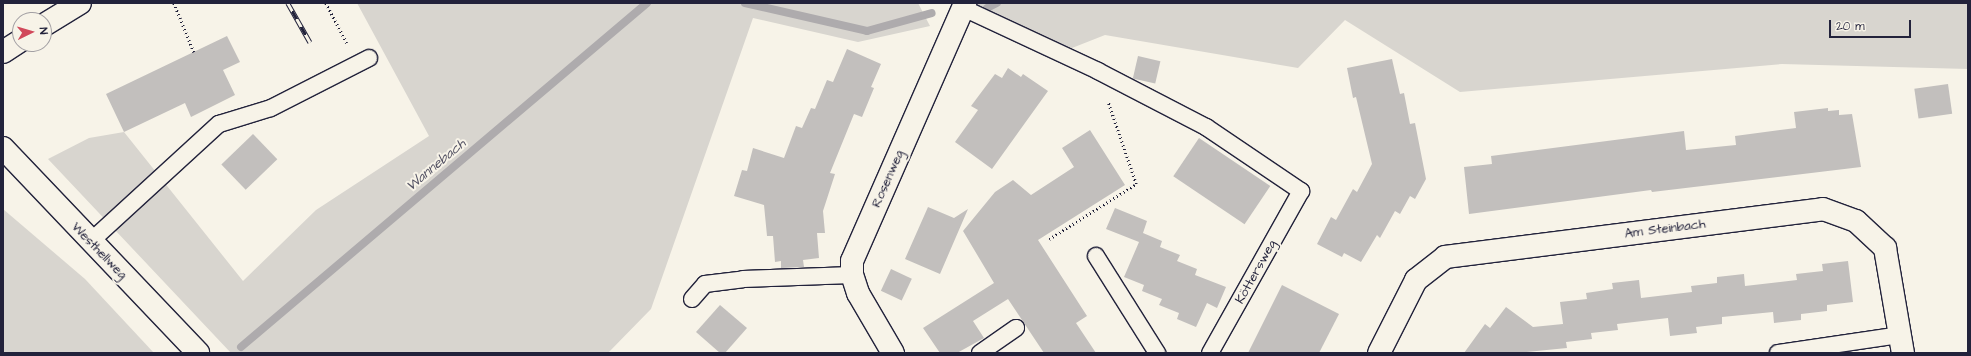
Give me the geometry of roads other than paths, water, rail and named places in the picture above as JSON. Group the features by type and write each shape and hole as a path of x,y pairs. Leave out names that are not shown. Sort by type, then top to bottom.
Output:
{"street":[{"path":"52,20 80,3"},
{"name":"Rosenweg","path":"893,353 858,293 852,275 852,261 964,6"},
{"path":"3,52 12,46"},
{"name":"Westhellweg","path":"3,148 90,242 198,353"},
{"name":"Am Steinbach","path":"1379,353 1416,280 1445,257 1823,209 1856,221 1885,248 1902,344"}],"lane":[{"name":"Köttersweg","path":"964,6 1098,71 1206,128 1301,191 1210,353"},
{"path":"90,242 220,124 271,108 363,60"},
{"path":"1096,256 1158,353"},
{"path":"692,299 705,284 742,279 852,275"},
{"path":"980,353 1016,328"},
{"path":"1778,353 1902,344"}],"waterway":[{"name":"Wannebach","path":"241,347 647,3"},
{"path":"745,3 867,31 932,13"},
{"path":"987,8 997,3"}],"railway":[{"path":"288,3 310,42"}]}
